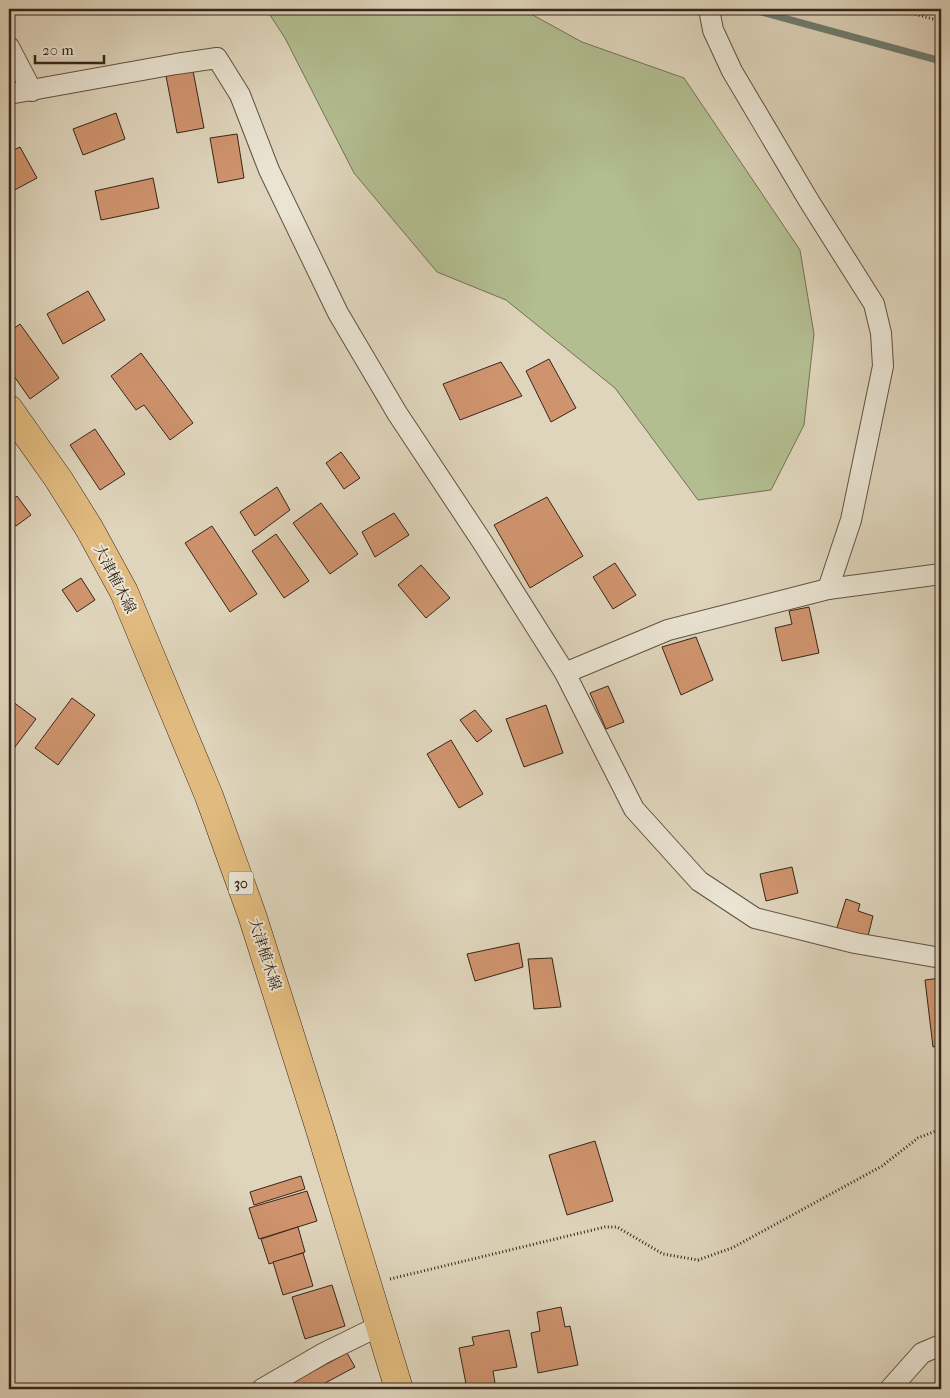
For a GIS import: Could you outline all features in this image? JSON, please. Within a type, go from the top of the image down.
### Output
[{"type":"main road","name":"大津植木線","points":[[9,409],[59,480],[89,528],[124,592],[208,796],[252,915],[399,1389]]},
{"type":"street","points":[[709,9],[713,30],[732,71],[809,202],[874,304],[881,334],[883,366],[851,520],[828,589]]},
{"type":"street","points":[[9,48],[32,91]]},
{"type":"street","points":[[9,94],[218,58],[240,95],[269,170],[338,313],[398,414],[483,543],[564,673],[634,809],[699,881],[755,918],[855,943],[941,958]]},
{"type":"street","points":[[564,673],[668,630],[828,589],[941,574]]},
{"type":"street","points":[[262,1389],[324,1353],[379,1326]]},
{"type":"street","points":[[890,1389],[922,1353],[941,1345]]},
{"type":"path","points":[[895,9],[941,21]]},
{"type":"path","points":[[367,1285],[604,1228],[617,1227],[663,1254],[698,1260],[732,1248],[882,1166],[918,1138],[941,1129]]},
{"type":"green space","points":[[266,9],[522,9],[582,42],[684,78],[800,250],[814,334],[804,425],[771,490],[698,500],[615,388],[506,300],[437,272],[354,173],[285,38]]},
{"type":"building","points":[[193,71],[204,128],[177,133],[166,76]]},
{"type":"building","points":[[116,113],[125,139],[83,155],[73,129]]},
{"type":"building","points":[[237,134],[244,178],[218,183],[210,138]]},
{"type":"building","points":[[20,147],[37,178],[9,193],[9,152]]},
{"type":"building","points":[[153,178],[159,208],[101,220],[95,191]]},
{"type":"building","points":[[88,291],[105,320],[63,344],[47,314]]},
{"type":"building","points":[[20,324],[59,378],[30,399],[9,369],[9,332]]},
{"type":"building","points":[[141,353],[193,423],[170,440],[144,405],[136,410],[111,376]]},
{"type":"building","points":[[549,359],[576,408],[551,422],[526,371]]},
{"type":"building","points":[[501,362],[522,396],[460,420],[443,384]]},
{"type":"building","points":[[95,429],[125,474],[100,490],[70,445]]},
{"type":"building","points":[[341,452],[360,478],[344,489],[326,463]]},
{"type":"building","points":[[277,487],[290,510],[255,536],[240,512]]},
{"type":"building","points":[[17,496],[31,515],[16,526],[9,517],[9,502]]},
{"type":"building","points":[[547,497],[583,556],[530,588],[494,525]]},
{"type":"building","points":[[321,503],[358,554],[330,574],[293,523]]},
{"type":"building","points":[[394,513],[409,535],[375,557],[362,532]]},
{"type":"building","points":[[212,526],[257,594],[230,612],[185,543]]},
{"type":"building","points":[[276,534],[309,581],[284,598],[252,551]]},
{"type":"building","points":[[615,563],[636,595],[613,609],[593,577]]},
{"type":"building","points":[[421,565],[450,598],[426,618],[398,585]]},
{"type":"building","points":[[81,578],[95,600],[77,612],[62,590]]},
{"type":"building","points":[[809,607],[819,653],[782,661],[775,628],[792,624],[789,611]]},
{"type":"building","points":[[696,637],[713,680],[681,695],[662,647]]},
{"type":"building","points":[[608,686],[624,722],[606,729],[590,693]]},
{"type":"building","points":[[72,698],[95,715],[58,765],[35,748]]},
{"type":"building","points":[[9,699],[36,719],[9,755]]},
{"type":"building","points":[[546,705],[563,753],[524,767],[506,719]]},
{"type":"building","points":[[475,710],[492,731],[477,742],[460,720]]},
{"type":"building","points":[[451,740],[483,794],[459,808],[427,754]]},
{"type":"building","points":[[792,867],[798,893],[766,901],[760,874]]},
{"type":"building","points":[[846,899],[860,904],[858,911],[873,916],[867,940],[836,931]]},
{"type":"building","points":[[519,943],[523,967],[475,981],[467,954]]},
{"type":"building","points":[[552,958],[561,1007],[534,1009],[528,959]]},
{"type":"building","points":[[941,978],[941,1045],[933,1047],[925,980]]},
{"type":"building","points":[[595,1141],[613,1201],[567,1215],[549,1155]]},
{"type":"building","points":[[301,1176],[305,1189],[254,1205],[250,1192]]},
{"type":"building","points":[[307,1191],[317,1221],[259,1239],[249,1208]]},
{"type":"building","points":[[298,1227],[305,1252],[269,1264],[261,1239]]},
{"type":"building","points":[[303,1253],[313,1286],[283,1295],[273,1262]]},
{"type":"building","points":[[332,1285],[345,1326],[305,1339],[292,1297]]},
{"type":"building","points":[[561,1307],[565,1327],[570,1326],[578,1365],[538,1373],[531,1333],[540,1331],[537,1312]]},
{"type":"building","points":[[509,1330],[517,1367],[493,1371],[496,1389],[467,1389],[459,1348],[474,1345],[472,1337]]},
{"type":"building","points":[[347,1353],[355,1367],[314,1389],[296,1389],[293,1382]]},
{"type":"waterway","points":[[754,10],[941,61]]}]
